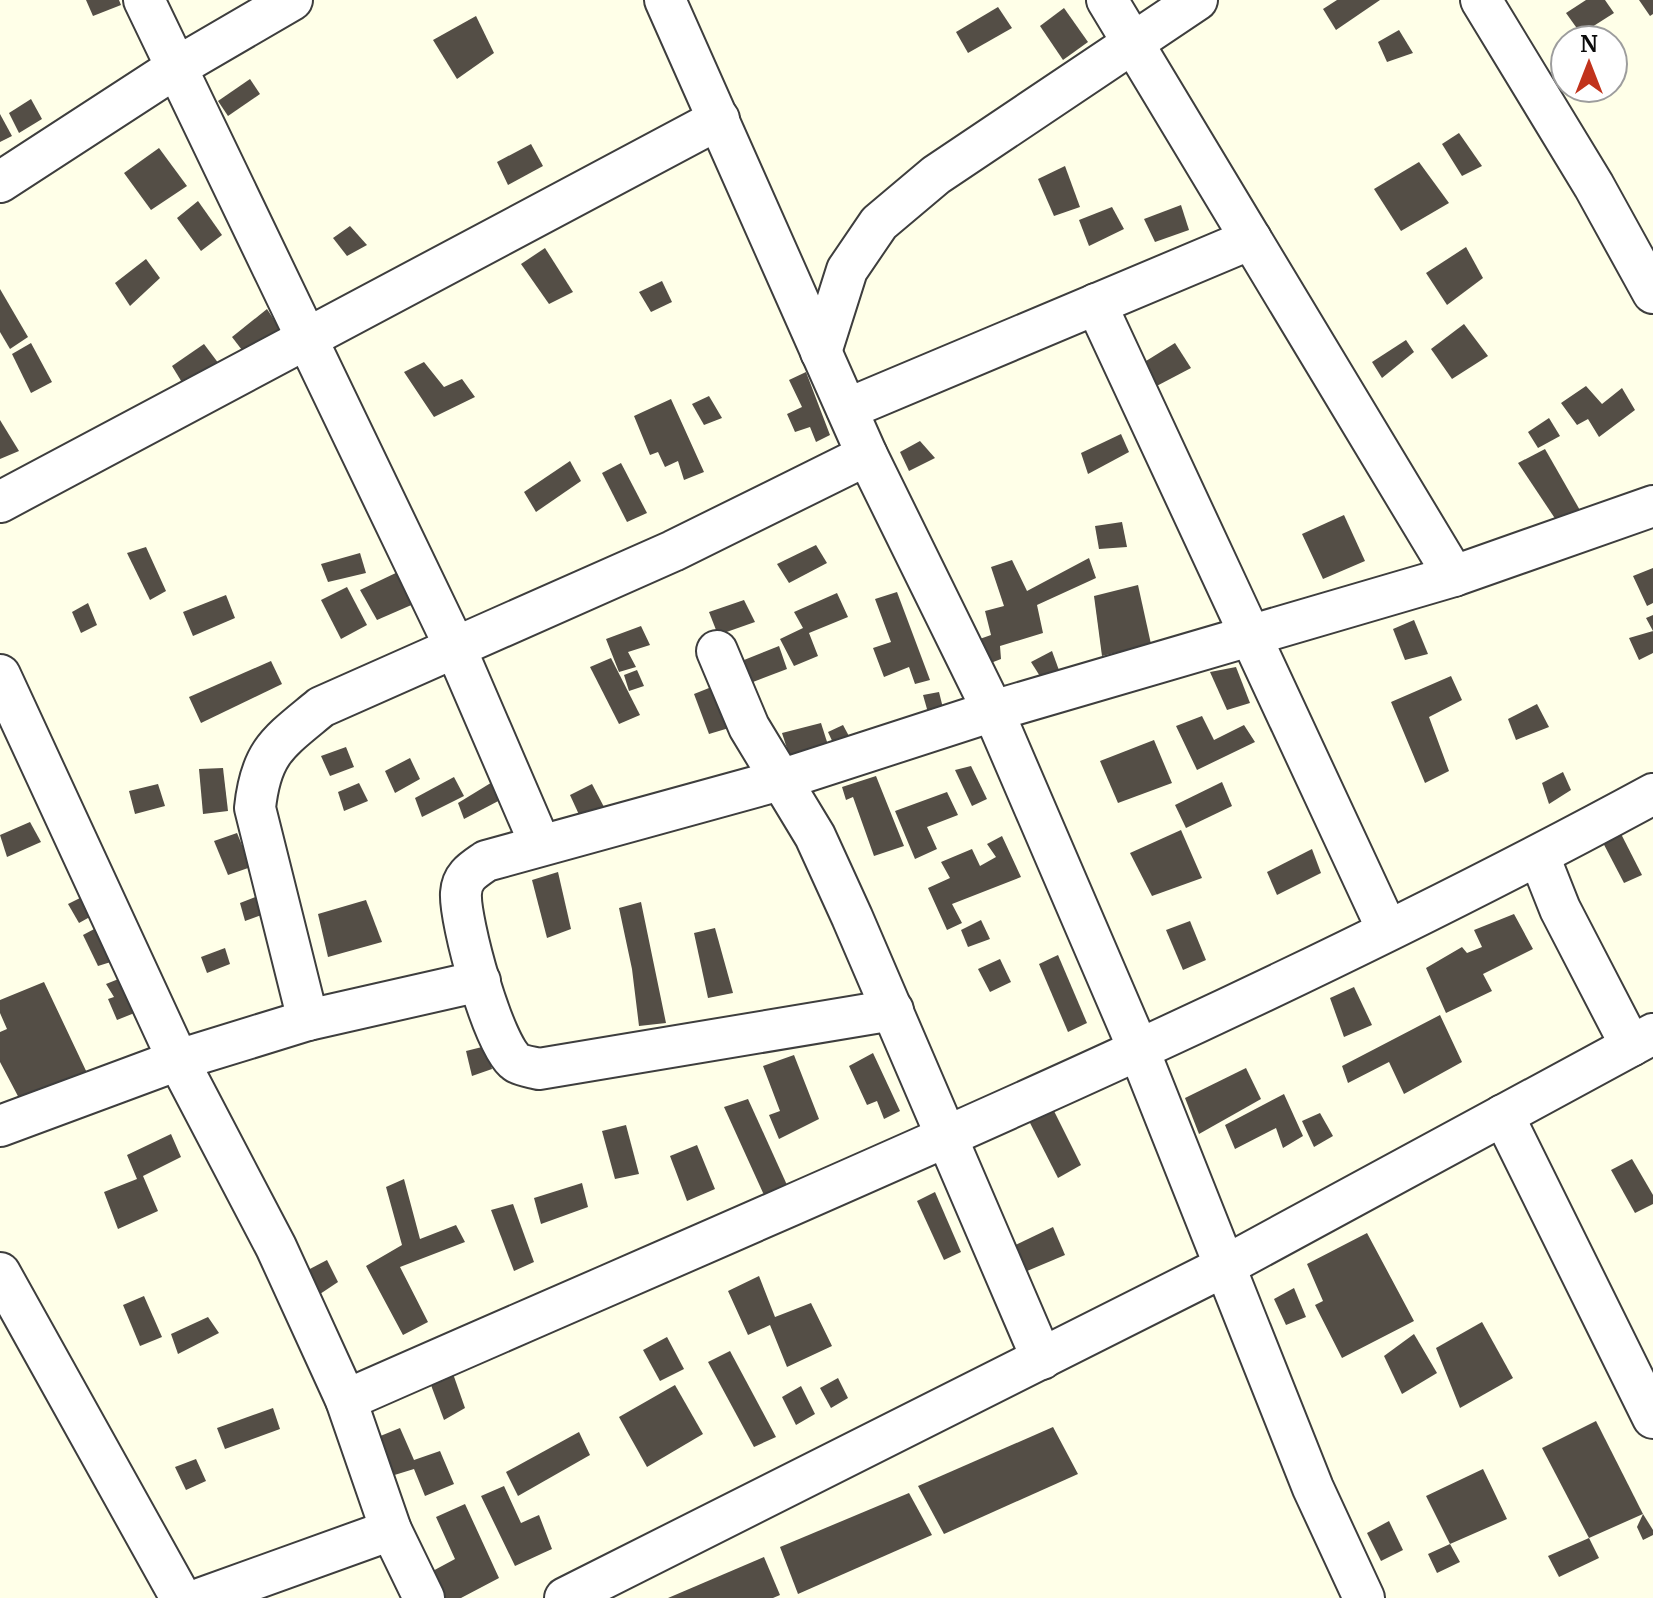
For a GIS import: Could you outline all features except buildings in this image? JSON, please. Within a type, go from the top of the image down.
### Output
[{"type":"street","points":[[144,0],[455,647],[540,844]]},
{"type":"street","points":[[0,182],[177,67],[292,0]]},
{"type":"street","points":[[665,0],[867,455],[993,711],[1138,1048],[1313,1488],[1364,1598]]},
{"type":"street","points":[[1107,0],[1454,576]]},
{"type":"street","points":[[821,352],[847,270],[879,223],[936,175],[1197,0]]},
{"type":"street","points":[[1481,0],[1594,186],[1653,293]]},
{"type":"street","points":[[0,502],[719,119]]},
{"type":"street","points":[[847,409],[1251,239]]},
{"type":"street","points":[[1096,304],[1253,635],[1387,929]]},
{"type":"street","points":[[308,1020],[255,808],[259,776],[276,744],[321,707],[673,551],[867,455]]},
{"type":"street","points":[[893,1010],[539,1069],[516,1062],[499,1043],[463,917],[461,892],[467,874],[486,861],[780,780],[993,711],[1454,576],[1653,506]]},
{"type":"street","points":[[717,651],[749,727],[815,836],[1042,1359]]},
{"type":"street","points":[[0,675],[178,1060],[276,1247],[346,1400],[391,1530],[424,1598]]},
{"type":"street","points":[[346,1400],[946,1139],[1539,856],[1653,794]]},
{"type":"street","points":[[565,1598],[1225,1266],[1642,1040],[1560,909],[1539,856]]},
{"type":"street","points":[[0,1126],[178,1060],[308,1020],[480,981]]},
{"type":"street","points":[[1503,1115],[1653,1418]]},
{"type":"street","points":[[0,1273],[181,1598]]},
{"type":"street","points":[[202,1598],[391,1530]]}]
